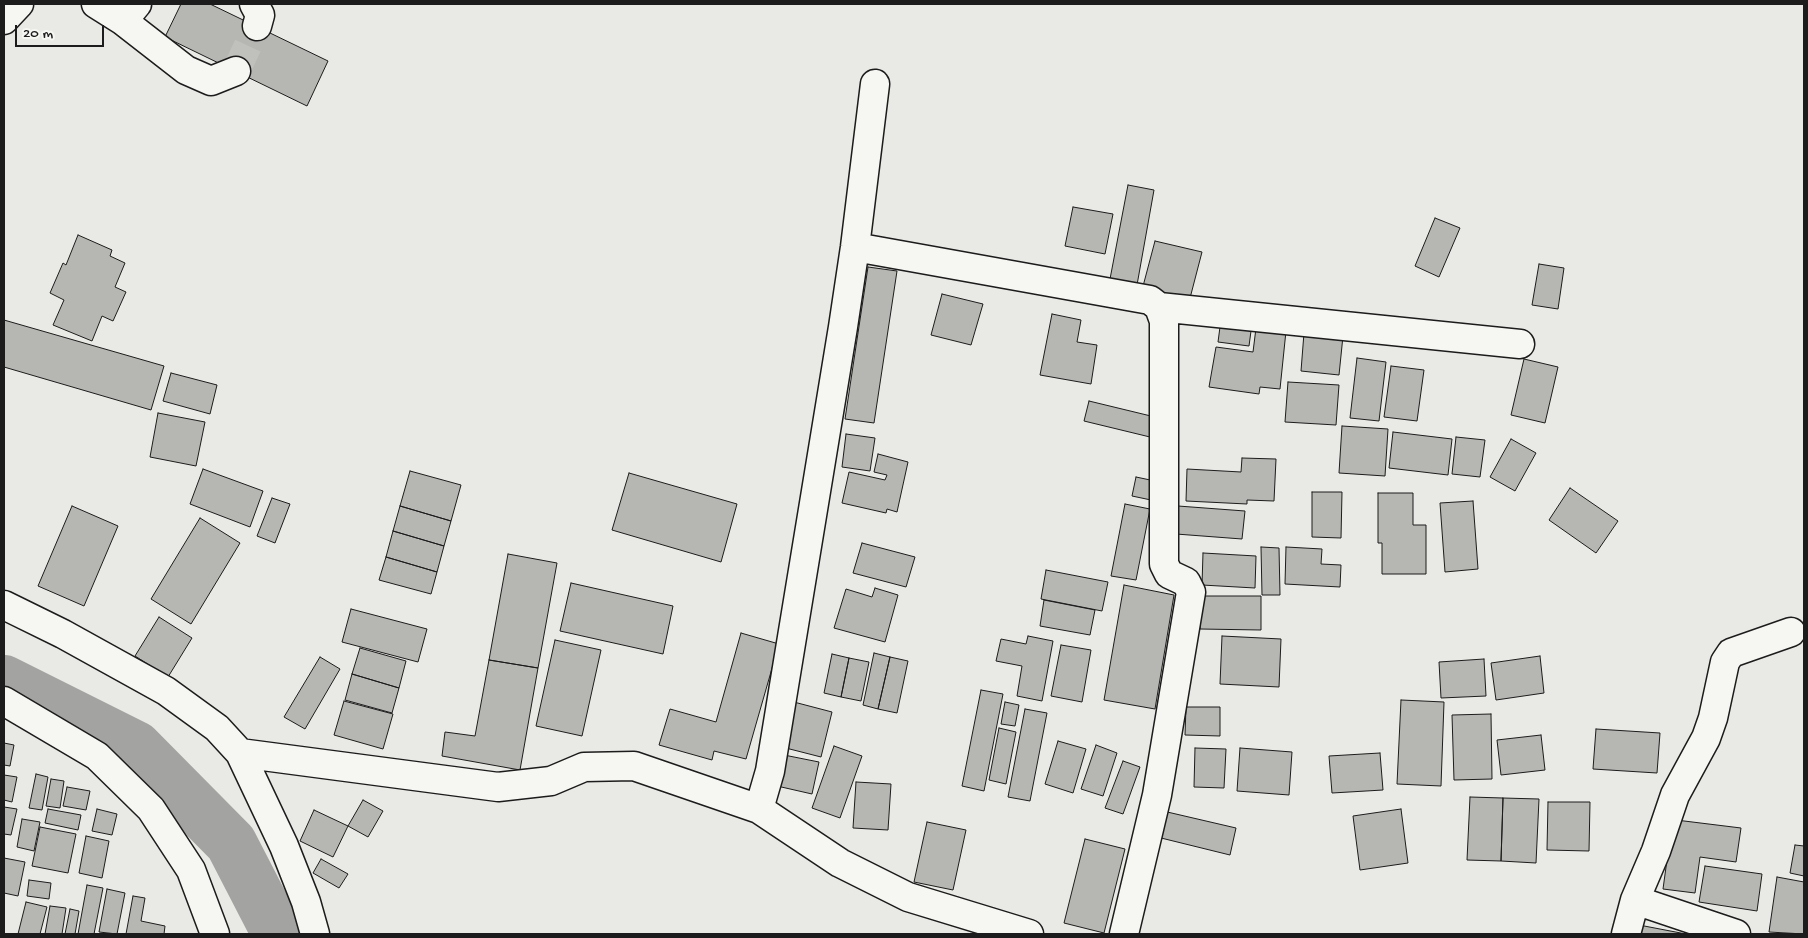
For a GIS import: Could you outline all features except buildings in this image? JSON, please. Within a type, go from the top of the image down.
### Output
[{"type":"street","points":[[4,20],[19,4]]},
{"type":"street","points":[[96,4],[130,12],[186,70],[211,81],[236,71]]},
{"type":"street","points":[[760,809],[770,771],[855,246],[875,84]]},
{"type":"street","points":[[855,246],[1150,300],[1159,308],[1164,321],[1165,335],[1164,564],[1169,574],[1186,582],[1191,592],[1157,794],[1124,934]]},
{"type":"street","points":[[1159,308],[1520,344]]},
{"type":"street","points":[[4,606],[63,634],[166,691],[217,728],[240,753],[284,846],[306,902],[315,934]]},
{"type":"street","points":[[1626,934],[1634,900],[1656,851],[1676,795],[1706,738],[1714,718],[1725,662],[1730,654],[1791,632]]},
{"type":"street","points":[[4,701],[97,756],[151,810],[191,870],[215,934]]},
{"type":"street","points":[[240,753],[498,786],[551,781],[584,767],[634,766],[760,809],[840,863],[908,897],[1029,934]]},
{"type":"street","points":[[1634,900],[1736,934]]},
{"type":"waterway","points":[[4,681],[136,747],[231,843],[278,934]]},
{"type":"tunnel","points":[[236,71],[257,26]]}]
